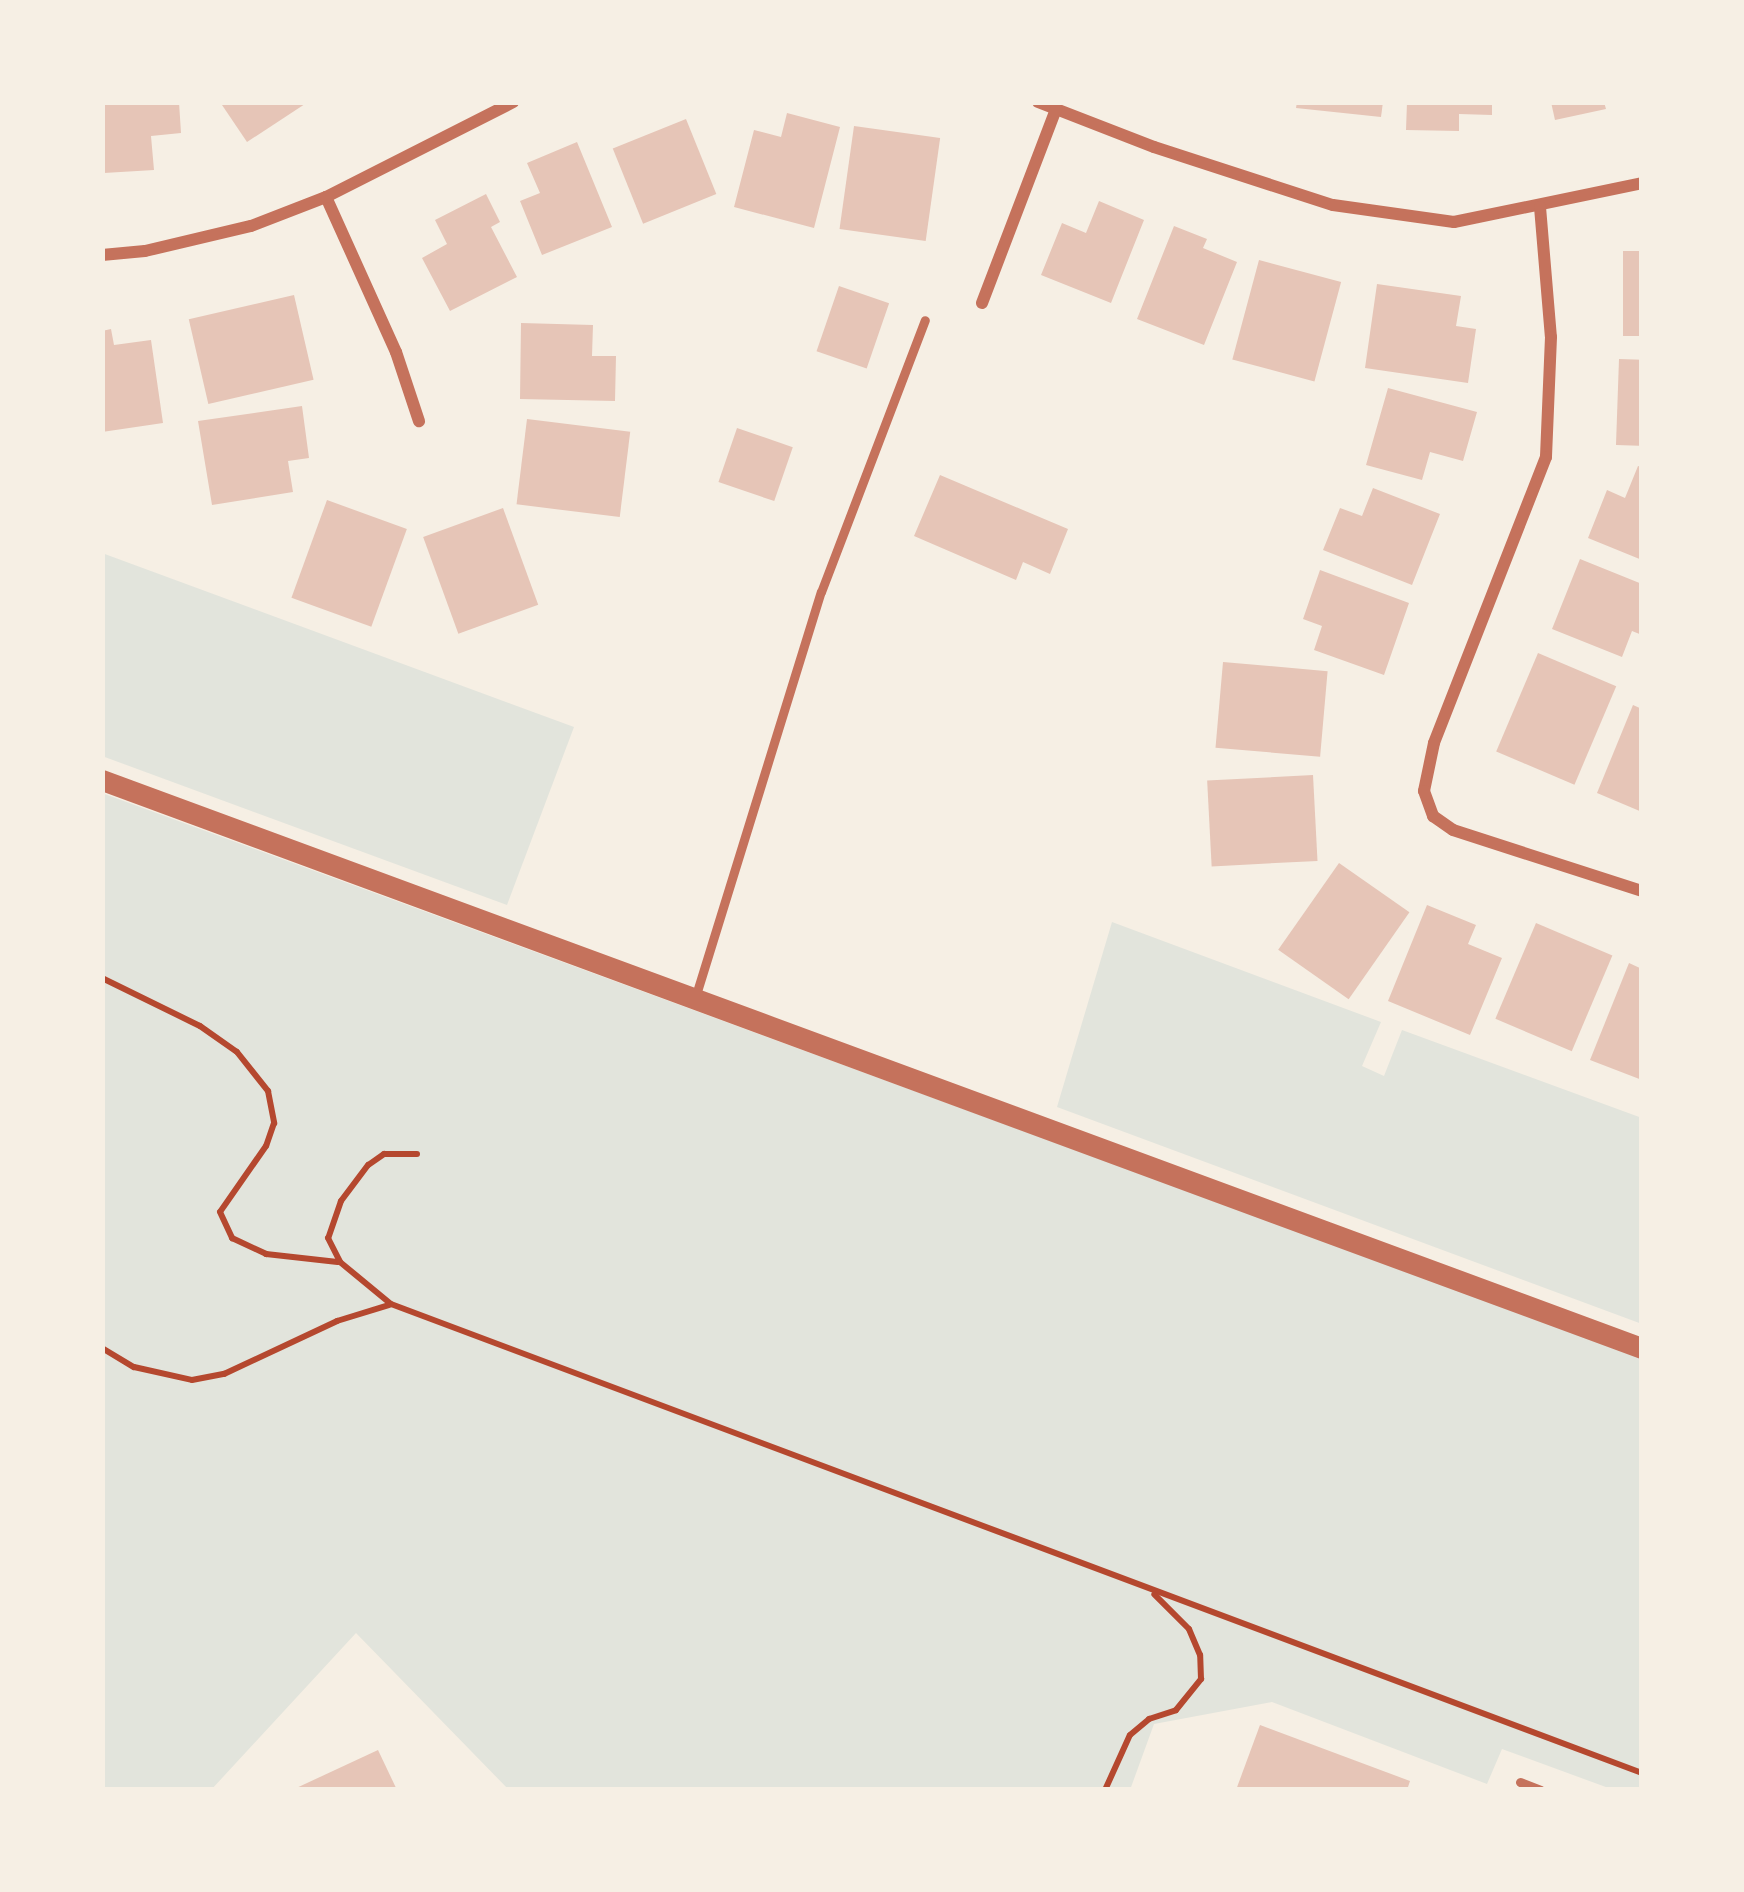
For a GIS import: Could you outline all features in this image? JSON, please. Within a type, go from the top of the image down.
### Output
[{"type":"street","points":[[102,256],[251,226],[326,197],[513,102]]},
{"type":"street","points":[[1038,102],[1333,205],[1454,222],[1642,183]]},
{"type":"street","points":[[982,303],[1056,109]]},
{"type":"street","points":[[326,197],[396,352],[418,421]]},
{"type":"street","points":[[1540,207],[1551,337],[1546,457],[1434,742],[1424,791],[1433,816],[1454,830],[1642,890]]},
{"type":"street","points":[[102,780],[1642,1348]]},
{"type":"lane","points":[[695,998],[821,592],[925,320]]},
{"type":"lane","points":[[1520,1782],[1541,1790]]},
{"type":"path","points":[[102,978],[200,1026],[238,1052],[268,1090],[274,1123],[266,1146],[220,1212],[232,1238],[266,1254],[340,1262]]},
{"type":"path","points":[[417,1154],[384,1154],[348,1190],[328,1238],[340,1262],[391,1304],[1642,1773]]},
{"type":"path","points":[[102,1348],[134,1367],[192,1380],[224,1374],[338,1321],[391,1304]]},
{"type":"path","points":[[1105,1790],[1130,1735],[1149,1719],[1176,1709],[1202,1679],[1200,1655],[1189,1629],[1151,1592]]},
{"type":"shaded area","points":[[102,553],[574,727],[507,905],[102,756]]},
{"type":"shaded area","points":[[102,793],[1642,1358],[1642,1790],[1614,1790],[1502,1749],[1487,1784],[1272,1702],[1154,1724],[1130,1790],[509,1790],[356,1633],[211,1790],[102,1790]]},
{"type":"shaded area","points":[[1112,922],[1381,1022],[1362,1066],[1384,1076],[1402,1030],[1642,1118],[1642,1324],[1057,1107]]},
{"type":"building","points":[[102,102],[179,102],[181,133],[151,136],[154,170],[104,173]]},
{"type":"building","points":[[220,102],[308,102],[247,142]]},
{"type":"building","points":[[1297,102],[1383,102],[1381,117],[1296,108]]},
{"type":"building","points":[[1407,102],[1492,102],[1492,115],[1459,114],[1459,131],[1406,130]]},
{"type":"building","points":[[1551,102],[1604,102],[1606,109],[1555,120]]},
{"type":"building","points":[[787,113],[840,127],[814,228],[734,207],[754,130],[781,137]]},
{"type":"building","points":[[686,119],[716,194],[643,224],[613,149]]},
{"type":"building","points":[[854,126],[940,138],[926,241],[840,229]]},
{"type":"building","points":[[577,142],[612,227],[542,255],[520,201],[540,193],[527,163]]},
{"type":"building","points":[[486,194],[500,222],[491,227],[517,277],[450,311],[422,258],[447,244],[435,220]]},
{"type":"building","points":[[1099,201],[1144,220],[1111,303],[1041,275],[1062,223],[1086,233]]},
{"type":"building","points":[[1174,226],[1207,239],[1203,248],[1237,262],[1204,345],[1137,319]]},
{"type":"building","points":[[1623,251],[1642,251],[1642,336],[1623,336]]},
{"type":"building","points":[[1259,260],[1341,282],[1314,381],[1232,359]]},
{"type":"building","points":[[1377,284],[1461,296],[1456,326],[1476,329],[1468,383],[1365,368]]},
{"type":"building","points":[[839,286],[889,303],[867,368],[817,351]]},
{"type":"building","points":[[294,295],[314,380],[208,404],[189,319]]},
{"type":"building","points":[[521,323],[593,325],[592,356],[616,356],[615,401],[520,399]]},
{"type":"building","points":[[111,329],[114,345],[151,340],[163,423],[102,432],[102,331]]},
{"type":"building","points":[[1619,359],[1642,360],[1639,446],[1616,445]]},
{"type":"building","points":[[1388,388],[1477,412],[1463,461],[1430,452],[1422,480],[1366,465]]},
{"type":"building","points":[[302,406],[309,458],[288,461],[293,492],[212,505],[198,421]]},
{"type":"building","points":[[527,419],[630,432],[620,517],[517,504]]},
{"type":"building","points":[[737,428],[793,447],[774,501],[718,482]]},
{"type":"building","points":[[1638,466],[1642,467],[1642,560],[1588,538],[1607,490],[1625,498]]},
{"type":"building","points":[[940,475],[1068,529],[1050,574],[1023,562],[1016,580],[914,536]]},
{"type":"building","points":[[1373,488],[1440,514],[1412,585],[1323,550],[1340,508],[1362,516]]},
{"type":"building","points":[[327,500],[407,529],[371,627],[291,598]]},
{"type":"building","points":[[503,508],[538,605],[458,634],[423,537]]},
{"type":"building","points":[[1580,559],[1642,584],[1642,635],[1632,631],[1622,657],[1552,629]]},
{"type":"building","points":[[1320,570],[1409,603],[1384,675],[1314,650],[1322,626],[1303,619]]},
{"type":"building","points":[[1538,653],[1616,686],[1574,785],[1496,751]]},
{"type":"building","points":[[1223,662],[1328,671],[1320,757],[1216,748]]},
{"type":"building","points":[[1633,705],[1642,709],[1642,812],[1597,793]]},
{"type":"building","points":[[1313,775],[1318,861],[1212,866],[1207,781]]},
{"type":"building","points":[[1339,863],[1409,912],[1349,999],[1278,950]]},
{"type":"building","points":[[1427,905],[1476,925],[1468,944],[1502,958],[1470,1035],[1388,1001]]},
{"type":"building","points":[[1536,923],[1612,955],[1572,1051],[1495,1019]]},
{"type":"building","points":[[1629,963],[1642,969],[1642,1080],[1590,1060]]},
{"type":"building","points":[[1260,1725],[1410,1781],[1407,1790],[1236,1790]]},
{"type":"building","points":[[378,1750],[397,1790],[292,1790]]}]
